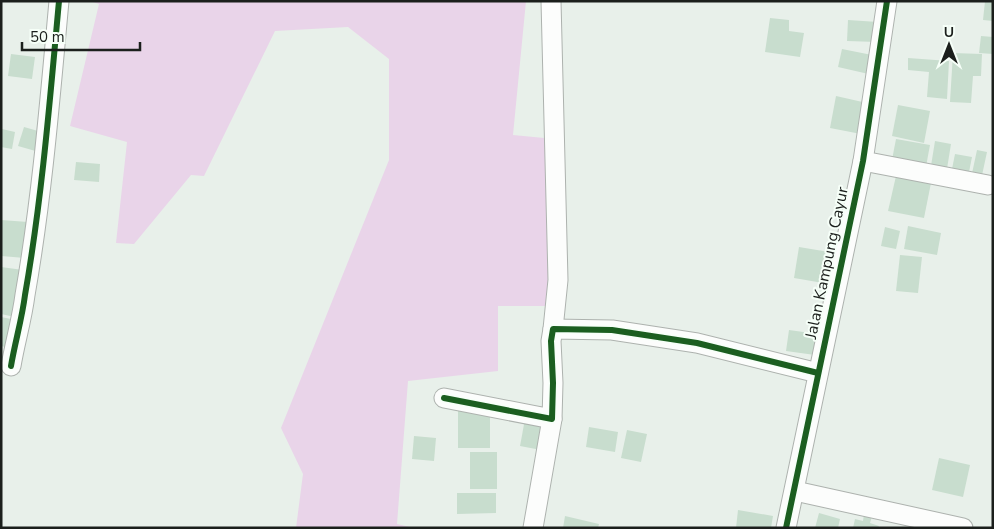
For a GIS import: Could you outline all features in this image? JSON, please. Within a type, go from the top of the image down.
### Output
[{"type":"street","points":[[10,366],[25,298],[34,244],[59,1]]},
{"type":"street","points":[[533,528],[552,419],[554,383],[551,341],[554,329],[558,280],[551,1]]},
{"type":"street","name":"Jalan Kampung Cayur","points":[[786,528],[863,161],[887,1]]},
{"type":"street","points":[[863,161],[988,185]]},
{"type":"street","points":[[554,329],[612,330],[697,343],[818,373]]},
{"type":"street","points":[[444,398],[552,419]]},
{"type":"street","points":[[795,491],[963,528]]},
{"type":"shaded area","points":[[90,1],[526,1],[513,135],[565,140],[551,258],[553,306],[498,306],[498,371],[408,381],[397,524],[414,528],[296,528],[303,474],[281,428],[389,160],[389,59],[348,27],[275,31],[204,176],[191,175],[134,244],[116,243],[127,142],[70,126],[99,4]]},
{"type":"building","points":[[985,1],[993,1],[993,21],[983,20]]},
{"type":"building","points":[[770,18],[789,20],[789,31],[804,33],[800,57],[765,52]]},
{"type":"building","points":[[848,20],[878,22],[877,42],[847,41]]},
{"type":"building","points":[[981,36],[993,37],[993,54],[979,53]]},
{"type":"building","points":[[842,49],[877,56],[873,75],[838,67]]},
{"type":"building","points":[[953,53],[982,54],[981,76],[973,76],[971,103],[950,102]]},
{"type":"building","points":[[11,54],[35,57],[32,79],[8,76]]},
{"type":"building","points":[[908,58],[949,61],[947,99],[927,97],[929,72],[908,70]]},
{"type":"building","points":[[836,96],[867,103],[861,134],[830,128]]},
{"type":"building","points":[[898,105],[930,111],[924,143],[892,136]]},
{"type":"building","points":[[24,127],[45,133],[39,152],[18,146]]},
{"type":"building","points":[[2,129],[15,132],[12,149],[1,147]]},
{"type":"building","points":[[896,139],[930,145],[925,172],[891,165]]},
{"type":"building","points":[[935,141],[951,144],[946,175],[930,172]]},
{"type":"building","points":[[977,150],[987,152],[981,180],[971,178]]},
{"type":"building","points":[[955,154],[972,157],[968,177],[951,174]]},
{"type":"building","points":[[76,162],[100,164],[99,182],[74,180]]},
{"type":"building","points":[[896,176],[931,183],[924,218],[888,211]]},
{"type":"building","points":[[1,220],[28,222],[25,258],[1,256]]},
{"type":"building","points":[[908,226],[941,233],[937,255],[904,249]]},
{"type":"building","points":[[885,227],[900,231],[896,249],[881,246]]},
{"type":"building","points":[[799,247],[835,253],[829,284],[794,278]]},
{"type":"building","points":[[900,255],[922,257],[918,293],[896,291]]},
{"type":"building","points":[[1,267],[23,270],[15,317],[1,314]]},
{"type":"building","points":[[1,317],[11,319],[5,347],[1,346]]},
{"type":"building","points":[[789,330],[818,334],[815,355],[786,351]]},
{"type":"building","points":[[458,410],[490,410],[490,448],[458,448]]},
{"type":"building","points":[[525,419],[546,423],[541,450],[520,446]]},
{"type":"building","points":[[589,427],[618,432],[615,452],[586,447]]},
{"type":"building","points":[[627,430],[647,434],[641,462],[621,458]]},
{"type":"building","points":[[414,436],[436,438],[434,461],[412,459]]},
{"type":"building","points":[[470,452],[497,452],[497,489],[470,489]]},
{"type":"building","points":[[939,458],[970,465],[963,497],[932,490]]},
{"type":"building","points":[[457,493],[496,493],[496,513],[457,514]]},
{"type":"building","points":[[738,510],[773,516],[771,528],[736,528]]},
{"type":"building","points":[[819,513],[840,519],[838,528],[815,528]]},
{"type":"building","points":[[864,514],[872,516],[870,523],[879,526],[878,528],[853,528],[855,519],[863,521]]},
{"type":"building","points":[[565,516],[599,524],[598,528],[563,528]]},
{"type":"cycle path","points":[[11,366],[24,304],[36,222],[59,1]]},
{"type":"cycle path","points":[[786,528],[863,161],[887,1]]},
{"type":"cycle path","points":[[444,398],[552,419],[551,341],[553,329],[612,330],[697,343],[818,373]]}]
